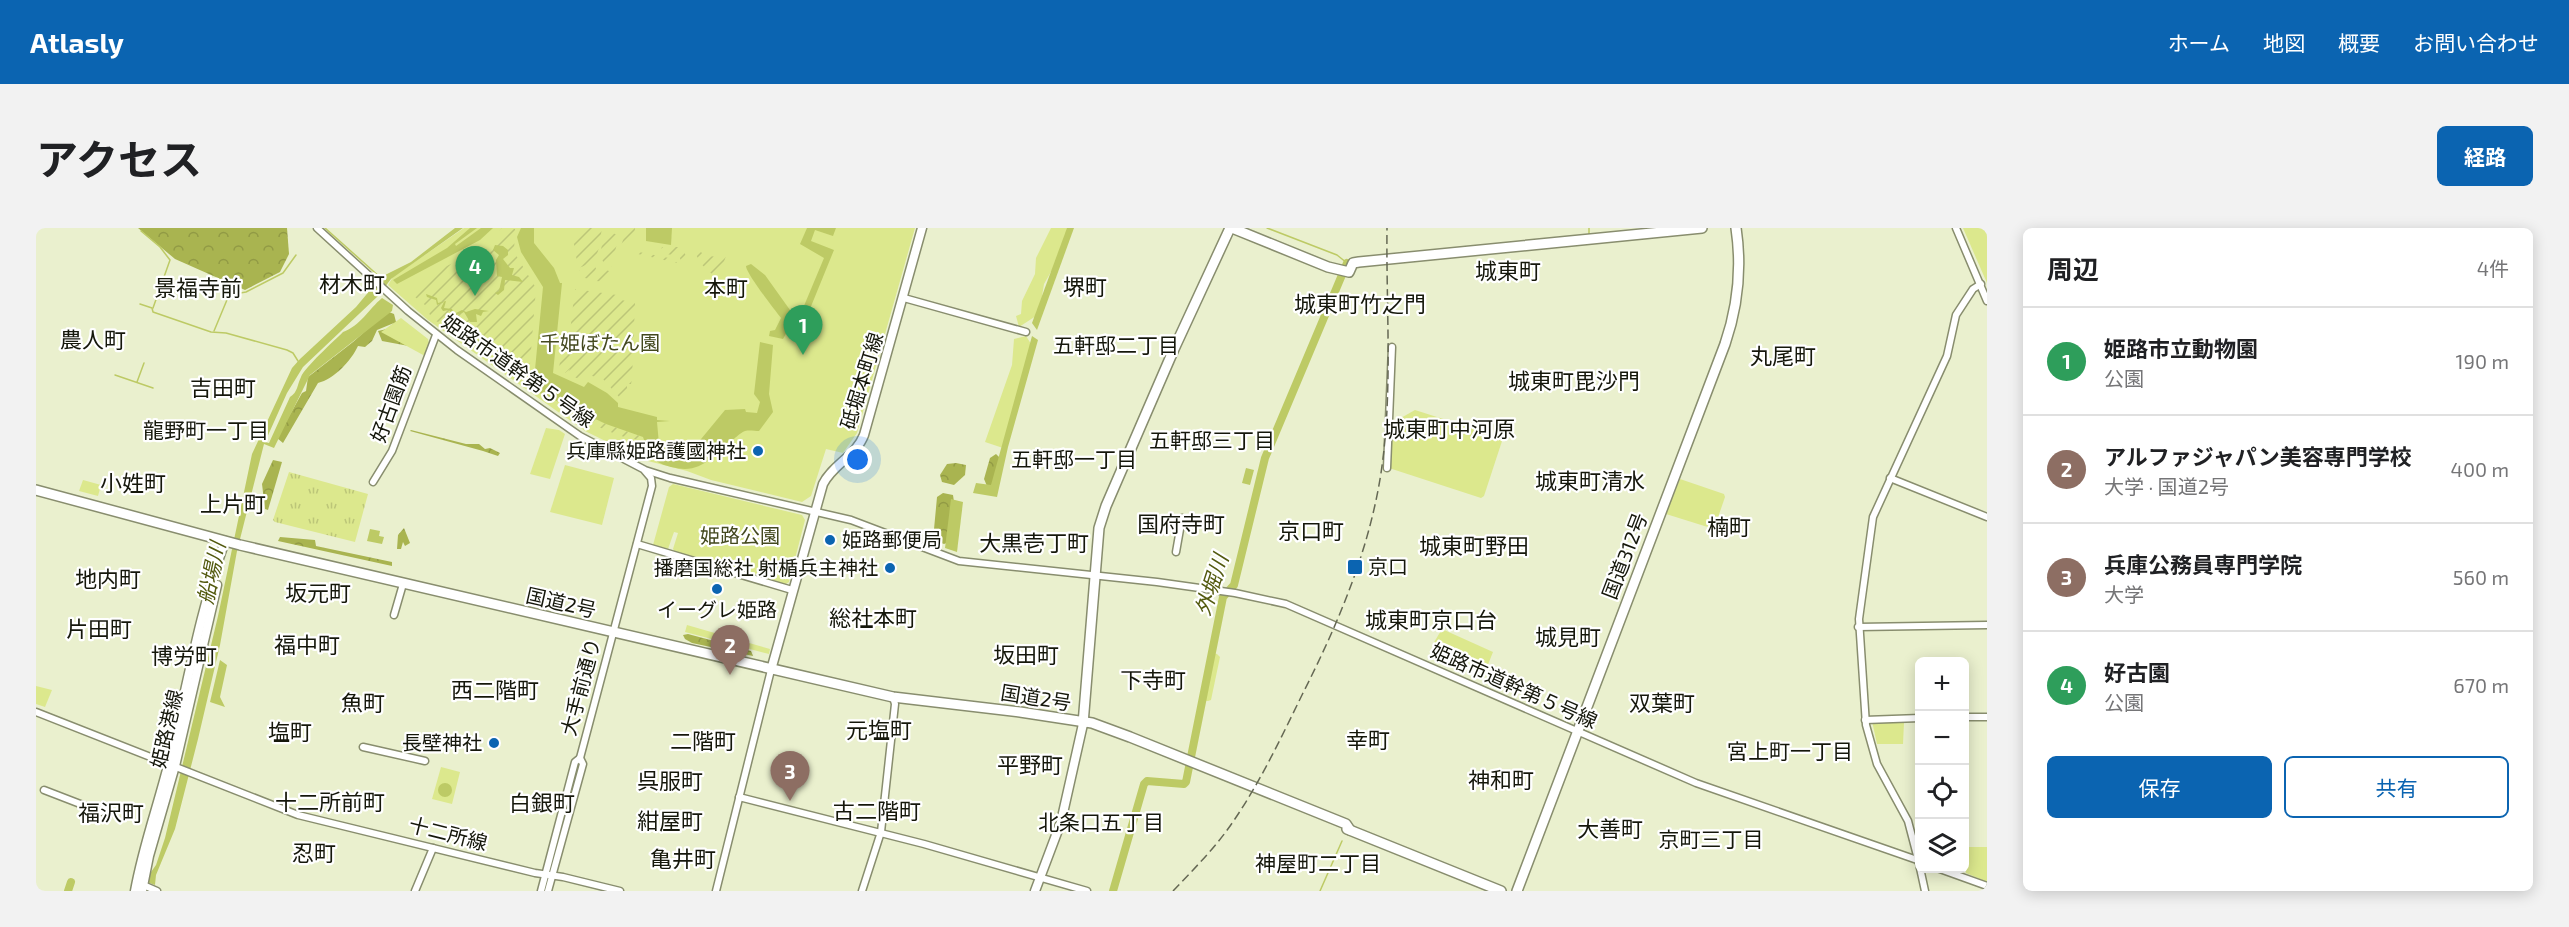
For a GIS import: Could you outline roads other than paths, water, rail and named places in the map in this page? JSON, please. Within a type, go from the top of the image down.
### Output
[{"type":"highway","points":[[1083,724],[1097,536],[1106,506],[1174,349],[1231,228],[1349,272],[1353,263],[1359,262],[1702,228]]},
{"type":"highway","name":"国道312号","points":[[1517,891],[1732,322],[1739,279],[1736,228]]},
{"type":"highway","name":"国道2号","points":[[36,490],[232,543],[613,634],[893,697],[1020,712],[1083,724],[1092,723],[1346,824],[1350,830],[1501,891]]},
{"type":"main road","name":"砥堀本町線","points":[[771,670],[815,510],[828,476],[861,443],[922,228]]},
{"type":"main road","name":"姫路港線","points":[[139,887],[175,766],[225,550],[232,543]]},
{"type":"main road","points":[[1035,891],[1063,815],[1083,724]]},
{"type":"street","name":"姫路市道幹第５号線","points":[[317,228],[436,335],[567,428],[645,470],[668,478],[815,510],[863,523],[959,561],[1094,574],[1235,593],[1286,604],[1727,795],[1915,863]]},
{"type":"street","points":[[1956,228],[1987,301]]},
{"type":"street","points":[[1915,848],[1908,821],[1877,764],[1865,720],[1858,627],[1873,517],[1947,356],[1956,315],[1973,289],[1981,285]]},
{"type":"street","points":[[904,298],[1026,332]]},
{"type":"street","name":"好古園筋","points":[[373,482],[392,451],[436,335]]},
{"type":"street","points":[[1387,468],[1392,347]]},
{"type":"street","points":[[645,470],[652,486],[668,478]]},
{"type":"street","points":[[1890,478],[1987,517]]},
{"type":"street","name":"大手前通り","points":[[541,891],[548,875],[575,762],[580,758],[652,486]]},
{"type":"street","points":[[1176,552],[1182,518]]},
{"type":"street","points":[[637,544],[792,590]]},
{"type":"street","points":[[394,615],[403,584]]},
{"type":"street","points":[[1858,627],[1987,625]]},
{"type":"street","points":[[716,891],[771,670]]},
{"type":"street","points":[[862,891],[881,832],[895,704],[893,697]]},
{"type":"street","name":"十二所線","points":[[36,712],[298,815],[620,891]]},
{"type":"street","points":[[1969,717],[1987,717]]},
{"type":"street","points":[[1865,720],[1915,718]]},
{"type":"street","points":[[363,747],[425,761]]},
{"type":"street","points":[[44,790],[101,812]]},
{"type":"street","points":[[739,797],[881,832],[1087,891]]},
{"type":"street","points":[[415,891],[433,848]]},
{"type":"street","points":[[1921,873],[1925,891]]},
{"type":"street","points":[[1951,873],[1987,886]]},
{"type":"street","name":"大手前通り","points":[[548,875],[548,891]]},
{"type":"street","points":[[139,887],[157,891]]},
{"type":"waterway","points":[[325,228],[382,279]]},
{"type":"waterway","points":[[1267,228],[1337,255],[1347,263]]},
{"type":"waterway","points":[[1589,228],[1589,236]]},
{"type":"waterway","points":[[141,231],[160,247],[170,260],[153,308]]},
{"type":"waterway","points":[[214,331],[229,295],[246,292],[283,273],[296,255]]},
{"type":"waterway","name":"外堀川","points":[[1113,891],[1144,784],[1147,781],[1184,784],[1186,782],[1223,597],[1234,585],[1265,458],[1347,263]]},
{"type":"waterway","points":[[140,304],[152,308],[153,312],[211,332],[226,333],[287,350],[293,353],[298,361]]},
{"type":"waterway","points":[[137,382],[144,363]]},
{"type":"waterway","points":[[115,375],[153,388]]},
{"type":"waterway","points":[[1320,891],[1342,841]]},
{"type":"waterway","points":[[68,891],[71,882]]},
{"type":"railway","points":[[1173,891],[1225,833],[1257,783],[1328,641],[1360,559],[1376,502],[1385,443],[1388,382],[1387,228]]},
{"type":"place","name":"好古園","points":[[475,296]]},
{"type":"place","name":"姫路市立動物園","points":[[803,355]]},
{"type":"place","name":"兵庫縣姫路護國神社","points":[[758,451]]},
{"type":"place","name":"姫路郵便局","points":[[830,540]]},
{"type":"place","name":"京口","points":[[1355,567]]},
{"type":"place","name":"播磨国総社 射楯兵主神社","points":[[890,568]]},
{"type":"place","name":"イーグレ姫路","points":[[717,589]]},
{"type":"place","name":"アルファジャパン美容専門学校","points":[[730,675]]},
{"type":"place","name":"長壁神社","points":[[494,743]]},
{"type":"place","name":"兵庫公務員専門学院","points":[[790,801]]},
{"type":"district","name":"城東町","points":[[1508,271]]},
{"type":"district","name":"材木町","points":[[352,284]]},
{"type":"district","name":"堺町","points":[[1085,287]]},
{"type":"district","name":"景福寺前","points":[[198,288]]},
{"type":"district","name":"本町","points":[[726,288]]},
{"type":"district","name":"城東町竹之門","points":[[1360,304]]},
{"type":"district","name":"農人町","points":[[93,340]]},
{"type":"district","name":"五軒邸二丁目","points":[[1116,346]]},
{"type":"district","name":"丸尾町","points":[[1783,356]]},
{"type":"district","name":"城東町毘沙門","points":[[1574,381]]},
{"type":"district","name":"吉田町","points":[[223,388]]},
{"type":"district","name":"城東町中河原","points":[[1449,429]]},
{"type":"district","name":"龍野町一丁目","points":[[206,431]]},
{"type":"district","name":"五軒邸三丁目","points":[[1212,441]]},
{"type":"district","name":"五軒邸一丁目","points":[[1074,460]]},
{"type":"district","name":"城東町清水","points":[[1590,481]]},
{"type":"district","name":"小姓町","points":[[133,483]]},
{"type":"district","name":"上片町","points":[[233,504]]},
{"type":"district","name":"国府寺町","points":[[1181,524]]},
{"type":"district","name":"楠町","points":[[1729,527]]},
{"type":"district","name":"京口町","points":[[1311,531]]},
{"type":"district","name":"大黒壱丁町","points":[[1034,543]]},
{"type":"district","name":"城東町野田","points":[[1474,546]]},
{"type":"district","name":"地内町","points":[[108,579]]},
{"type":"district","name":"坂元町","points":[[318,593]]},
{"type":"district","name":"総社本町","points":[[873,618]]},
{"type":"district","name":"城東町京口台","points":[[1431,620]]},
{"type":"district","name":"片田町","points":[[99,629]]},
{"type":"district","name":"城見町","points":[[1568,637]]},
{"type":"district","name":"福中町","points":[[307,645]]},
{"type":"district","name":"坂田町","points":[[1026,655]]},
{"type":"district","name":"博労町","points":[[184,656]]},
{"type":"district","name":"下寺町","points":[[1153,680]]},
{"type":"district","name":"西二階町","points":[[495,690]]},
{"type":"district","name":"魚町","points":[[363,703]]},
{"type":"district","name":"双葉町","points":[[1662,703]]},
{"type":"district","name":"元塩町","points":[[879,730]]},
{"type":"district","name":"塩町","points":[[290,732]]},
{"type":"district","name":"幸町","points":[[1368,740]]},
{"type":"district","name":"二階町","points":[[703,741]]},
{"type":"district","name":"宮上町一丁目","points":[[1790,752]]},
{"type":"district","name":"平野町","points":[[1030,765]]},
{"type":"district","name":"神和町","points":[[1501,780]]},
{"type":"district","name":"呉服町","points":[[670,781]]},
{"type":"district","name":"十二所前町","points":[[330,802]]},
{"type":"district","name":"白銀町","points":[[542,803]]},
{"type":"district","name":"古二階町","points":[[877,811]]},
{"type":"district","name":"福沢町","points":[[111,813]]},
{"type":"district","name":"紺屋町","points":[[670,821]]},
{"type":"district","name":"北条口五丁目","points":[[1101,823]]},
{"type":"district","name":"大善町","points":[[1610,829]]},
{"type":"district","name":"京町三丁目","points":[[1711,840]]},
{"type":"district","name":"忍町","points":[[314,853]]},
{"type":"district","name":"亀井町","points":[[683,859]]},
{"type":"district","name":"神屋町二丁目","points":[[1318,864]]},
{"type":"park label","name":"千姫ぼたん園","points":[[600,343]]},
{"type":"park label","name":"姫路公園","points":[[740,536]]},
{"type":"water label","name":"船場川","points":[[212,573]]}]
